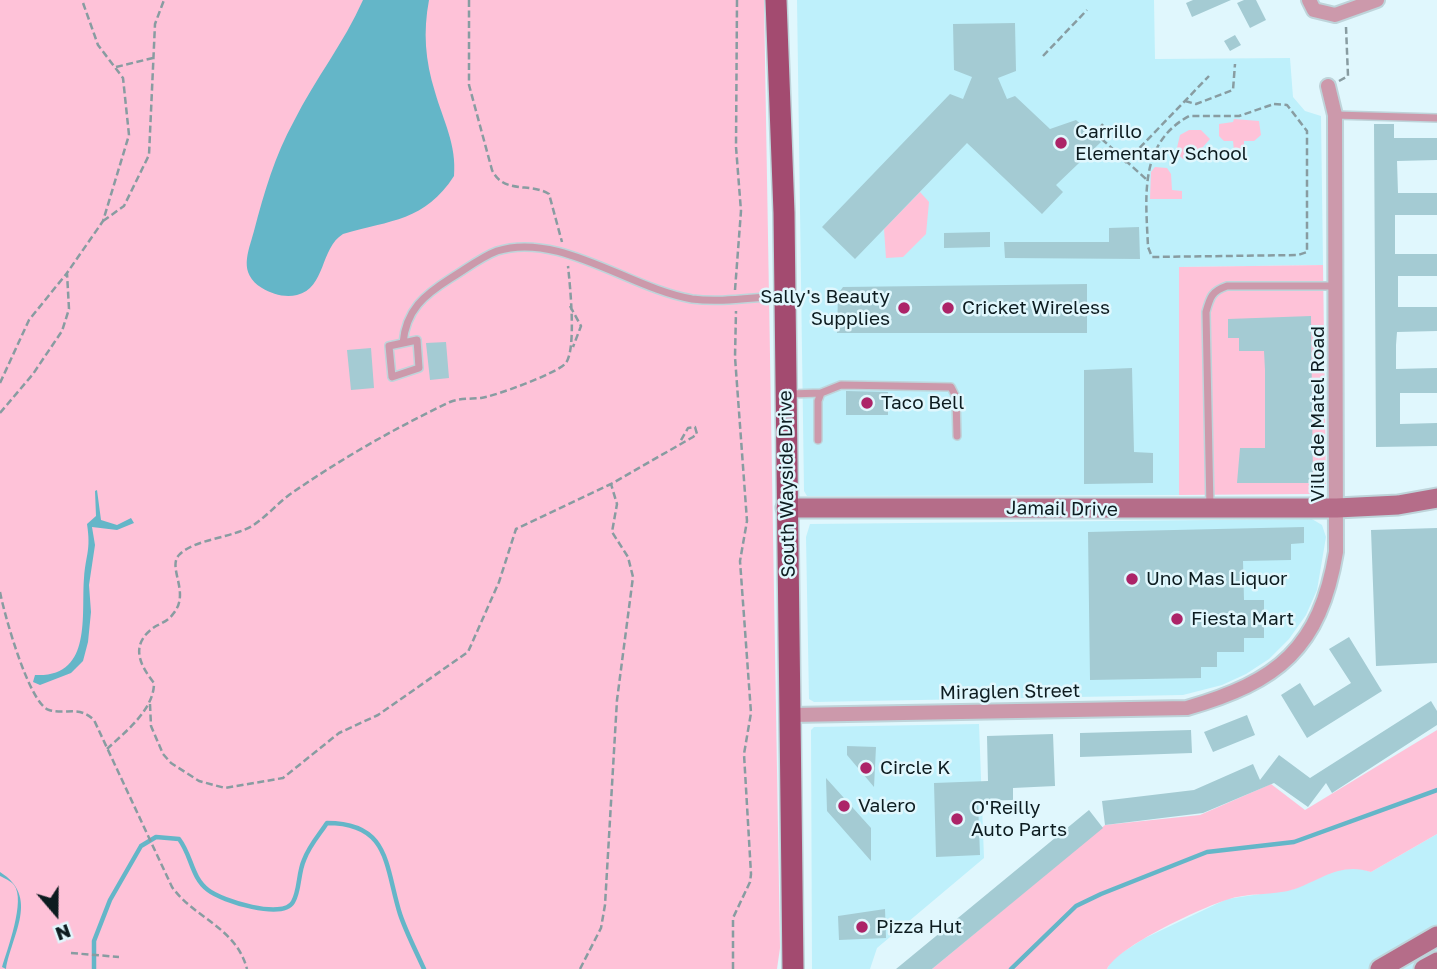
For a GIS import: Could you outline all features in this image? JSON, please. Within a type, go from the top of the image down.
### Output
[{"type":"main road","name":"South Wayside Drive","points":[[776,0],[785,296],[793,969]]},
{"type":"street","points":[[1309,0],[1314,10],[1326,14],[1345,13],[1377,0]]},
{"type":"street","name":"Villa de Matel Road","points":[[1228,696],[1250,686],[1287,660],[1307,636],[1322,609],[1331,583],[1338,508],[1335,115],[1328,86]]},
{"type":"street","name":"Jamail Drive","points":[[786,509],[1338,508],[1398,505],[1437,498]]},
{"type":"street","name":"Miraglen Street","points":[[790,715],[1187,708],[1228,696]]},
{"type":"street","points":[[1380,969],[1437,936]]},
{"type":"street","points":[[1424,969],[1437,961]]},
{"type":"lane","points":[[1335,115],[1437,118]]},
{"type":"lane","points":[[403,343],[410,313],[421,299],[486,256],[523,248],[565,254],[668,293],[693,299],[785,296]]},
{"type":"lane","points":[[1210,509],[1206,312],[1210,296],[1216,289],[1227,286],[1336,286]]},
{"type":"lane","points":[[417,340],[419,368],[392,377],[389,346],[403,343],[417,340]]},
{"type":"lane","points":[[786,394],[821,393],[841,385],[951,387],[957,397],[957,436]]},
{"type":"lane","points":[[818,440],[818,401],[821,393]]},
{"type":"path","points":[[0,383],[29,320],[103,221],[129,135],[125,87],[116,67],[98,45],[82,0]]},
{"type":"path","points":[[103,221],[124,206],[149,155],[155,24],[164,0]]},
{"type":"path","points":[[469,0],[469,85],[492,170],[496,178],[506,185],[549,194],[565,254],[572,350]]},
{"type":"path","points":[[733,969],[733,918],[751,874],[744,754],[751,713],[740,561],[747,521],[735,357],[738,325],[735,299],[741,211],[736,147],[737,0]]},
{"type":"path","points":[[1043,57],[1087,10]]},
{"type":"path","points":[[1328,86],[1348,76],[1345,13]]},
{"type":"path","points":[[116,67],[153,58]]},
{"type":"path","points":[[1185,101],[1196,104],[1233,90],[1235,64]]},
{"type":"path","points":[[1125,163],[1209,76]]},
{"type":"path","points":[[1274,104],[1287,105],[1307,131],[1309,247],[1298,255],[1152,257],[1147,247],[1146,179],[1155,148],[1189,116],[1239,116],[1274,104]]},
{"type":"path","points":[[1103,124],[1095,133],[1125,163],[1146,179]]},
{"type":"path","points":[[0,412],[33,374],[62,331],[69,309],[66,273]]},
{"type":"path","points":[[569,304],[581,327],[569,359],[554,372],[484,398],[452,401],[356,452],[290,495],[251,527],[183,551],[174,563],[182,591],[178,606],[173,614],[146,634],[138,652],[142,669],[153,683],[149,712],[155,739],[171,764],[190,775],[225,788],[283,778],[339,733],[379,715],[462,658],[476,640],[516,529],[611,484],[696,434],[695,427],[688,428],[680,442]]},
{"type":"path","points":[[580,969],[601,928],[606,905],[617,700],[633,577],[628,557],[612,532],[617,504],[611,484]]},
{"type":"path","points":[[0,592],[6,617],[36,700],[50,710],[79,709],[88,714],[99,729],[158,853],[166,877],[180,898],[230,935],[247,969]]},
{"type":"path","points":[[107,749],[137,720],[150,700]]},
{"type":"path","points":[[71,953],[119,957]]},
{"type":"shaded area","points":[[0,0],[764,0],[780,948],[777,969],[0,969]]},
{"type":"shaded area","points":[[363,0],[429,0],[426,23],[427,57],[451,143],[454,176],[431,202],[406,217],[343,234],[330,248],[318,276],[306,291],[292,296],[274,294],[255,282],[247,269],[249,247],[266,188],[287,134]]},
{"type":"shaded area","points":[[797,0],[1154,0],[1155,59],[1290,58],[1293,97],[1305,111],[1321,116],[1323,265],[1179,267],[1179,495],[807,496],[804,491]]},
{"type":"shaded area","points":[[1234,119],[1259,121],[1261,135],[1254,141],[1244,141],[1244,151],[1234,151],[1233,141],[1224,141],[1219,136],[1219,124],[1233,122]]},
{"type":"shaded area","points":[[1189,130],[1201,130],[1210,139],[1195,156],[1183,159],[1176,152],[1180,135]]},
{"type":"shaded area","points":[[1155,167],[1167,168],[1171,174],[1172,190],[1182,191],[1182,199],[1150,199],[1151,172]]},
{"type":"shaded area","points":[[920,192],[929,202],[926,234],[903,257],[886,258],[884,229]]},
{"type":"shaded area","points":[[1323,265],[1326,485],[1310,494],[1179,495],[1179,267]]},
{"type":"shaded area","points":[[97,490],[101,520],[117,525],[131,518],[134,523],[117,530],[92,527],[95,545],[89,585],[91,612],[83,661],[71,673],[40,685],[33,682],[35,675],[54,673],[67,666],[80,642],[88,546],[87,524],[96,516]]},
{"type":"shaded area","points":[[1312,519],[1322,525],[1326,537],[1317,590],[1306,615],[1289,639],[1269,659],[1222,685],[1183,695],[814,702],[809,699],[806,537],[810,524]]},
{"type":"shaded area","points":[[979,724],[984,858],[877,948],[870,969],[812,969],[811,730],[814,727]]},
{"type":"shaded area","points":[[1437,730],[1437,834],[1371,872],[1360,869],[1341,870],[1295,889],[1226,900],[1143,939],[1114,960],[1107,969],[932,969],[1105,825],[1200,815],[1271,784],[1305,810]]},
{"type":"shaded area","points":[[1437,834],[1437,969],[1107,969],[1112,959],[1145,938],[1227,899],[1294,889],[1330,872],[1356,867],[1371,872]]},
{"type":"shaded area","points":[[14,886],[19,893],[20,917],[6,969],[2,967],[17,913],[17,892]]},
{"type":"building","points":[[1193,0],[1231,0],[1192,17],[1186,3]]},
{"type":"building","points":[[1256,0],[1266,20],[1250,28],[1237,3]]},
{"type":"building","points":[[1015,23],[1016,71],[998,78],[1007,99],[1015,96],[1050,129],[1076,120],[1101,142],[1056,185],[1063,192],[1042,214],[967,143],[855,259],[822,227],[950,94],[963,99],[972,77],[954,70],[953,24]]},
{"type":"building","points":[[1235,35],[1241,45],[1230,51],[1224,41]]},
{"type":"building","points":[[1374,124],[1394,124],[1394,138],[1437,138],[1437,160],[1397,161],[1398,193],[1437,193],[1437,215],[1395,215],[1395,254],[1437,254],[1437,276],[1398,276],[1398,307],[1437,307],[1437,331],[1397,332],[1396,369],[1437,368],[1437,393],[1400,393],[1400,424],[1437,423],[1437,446],[1376,447]]},
{"type":"building","points":[[1139,227],[1140,259],[1005,258],[1004,242],[1109,242],[1109,228]]},
{"type":"building","points":[[990,232],[990,247],[944,248],[944,233]]},
{"type":"building","points":[[1087,284],[1087,333],[837,333],[838,294],[843,287]]},
{"type":"building","points":[[1311,316],[1313,483],[1237,483],[1240,448],[1265,448],[1264,351],[1239,351],[1239,338],[1228,338],[1228,319]]},
{"type":"building","points":[[446,342],[449,378],[430,380],[426,343]]},
{"type":"building","points":[[371,348],[374,388],[351,390],[347,350]]},
{"type":"building","points":[[1132,368],[1134,452],[1153,453],[1153,483],[1084,484],[1084,370]]},
{"type":"building","name":"Taco Bell","points":[[846,391],[888,392],[888,415],[846,415]]},
{"type":"building","name":"Fiesta Mart","points":[[1304,527],[1304,543],[1291,544],[1291,560],[1243,561],[1244,600],[1264,600],[1264,638],[1244,638],[1244,652],[1217,652],[1217,667],[1201,667],[1201,678],[1090,680],[1088,532]]},
{"type":"building","points":[[1437,528],[1437,663],[1376,666],[1371,530]]},
{"type":"building","points":[[1349,637],[1382,691],[1307,738],[1281,695],[1300,683],[1314,706],[1351,683],[1329,649]]},
{"type":"building","points":[[1431,701],[1437,711],[1437,725],[1332,793],[1326,783],[1308,807],[1274,783],[1203,813],[1105,825],[1102,801],[1194,790],[1253,764],[1260,780],[1279,755],[1310,778]]},
{"type":"building","points":[[1247,715],[1255,735],[1213,752],[1204,732]]},
{"type":"building","points":[[1191,730],[1192,753],[1080,757],[1080,733]]},
{"type":"building","points":[[1053,734],[1055,786],[1013,788],[1013,800],[978,801],[980,855],[936,857],[934,783],[988,781],[987,736]]},
{"type":"building","name":"Circle K","points":[[847,746],[876,747],[874,787],[847,755]]},
{"type":"building","points":[[826,778],[871,828],[871,861],[827,811]]},
{"type":"building","points":[[1089,810],[1103,828],[932,969],[896,969]]},
{"type":"building","name":"Pizza Hut","points":[[885,909],[886,938],[839,940],[838,916]]},
{"type":"waterway","points":[[1011,969],[1076,906],[1101,894],[1207,852],[1294,842],[1437,790]]},
{"type":"waterway","points":[[94,969],[94,941],[110,900],[141,846],[156,837],[179,839],[198,879],[208,890],[252,907],[277,909],[287,907],[293,902],[306,855],[327,823],[363,830],[382,850],[402,921],[424,969]]},
{"type":"place","name":"Carrillo Elementary School","points":[[1061,143]]},
{"type":"place","name":"Sally's Beauty Supplies","points":[[904,308]]},
{"type":"place","name":"Cricket Wireless","points":[[948,308]]},
{"type":"place","name":"Taco Bell","points":[[867,403]]},
{"type":"place","name":"Uno Mas Liquor","points":[[1132,579]]},
{"type":"place","name":"Fiesta Mart","points":[[1177,619]]},
{"type":"place","name":"Circle K","points":[[866,768]]},
{"type":"place","name":"Valero","points":[[844,806]]},
{"type":"place","name":"O'Reilly Auto Parts","points":[[957,819]]},
{"type":"place","name":"Pizza Hut","points":[[862,927]]}]
